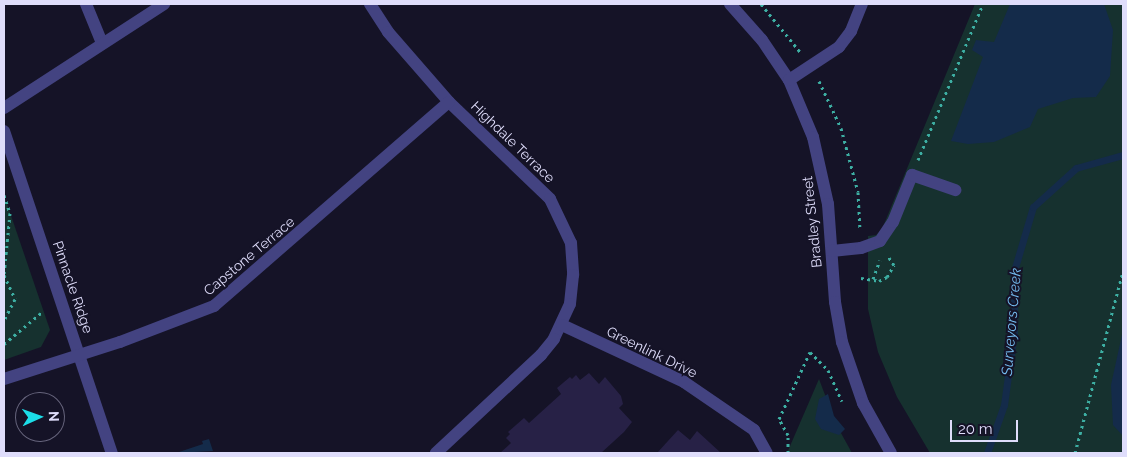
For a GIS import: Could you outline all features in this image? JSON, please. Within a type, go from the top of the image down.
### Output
[{"type":"street","points":[[86,4],[102,43]]},
{"type":"street","points":[[4,108],[164,4]]},
{"type":"street","name":"Highdale Terrace","points":[[370,4],[388,32],[449,102],[536,183],[550,199],[566,228],[573,275],[570,304],[562,325],[541,355],[436,453]]},
{"type":"street","name":"Bradley Street","points":[[730,4],[762,40],[789,80],[811,131],[822,167],[832,251],[835,302],[850,370],[872,420],[891,453]]},
{"type":"street","points":[[789,80],[811,68],[845,39],[862,4]]},
{"type":"street","name":"Capstone Terrace","points":[[4,379],[214,306],[449,102]]},
{"type":"street","name":"Pinnacle Ridge","points":[[4,131],[112,453]]},
{"type":"street","points":[[832,251],[861,248],[880,241],[893,222],[912,175],[955,190]]},
{"type":"street","name":"Greenlink Drive","points":[[562,325],[684,382],[754,430],[767,453]]},
{"type":"path","points":[[761,4],[811,68],[841,128],[858,192],[861,248]]},
{"type":"path","points":[[912,175],[983,4]]},
{"type":"path","points":[[4,195],[10,213],[4,276],[15,299],[4,321]]},
{"type":"path","points":[[862,278],[883,279],[894,268],[893,260],[886,255],[880,241]]},
{"type":"path","points":[[873,279],[876,267],[886,255]]},
{"type":"path","points":[[1075,453],[1123,271]]},
{"type":"path","points":[[4,344],[42,312]]},
{"type":"path","points":[[788,453],[788,435],[779,419],[810,352]]},
{"type":"green space","points":[[975,4],[1123,4],[1123,453],[930,453],[897,397],[878,352],[868,309],[868,236],[876,235],[882,229]]},
{"type":"green space","points":[[4,195],[50,330],[41,347],[4,360]]},
{"type":"green space","points":[[819,379],[836,424],[852,453],[787,453]]},
{"type":"water","points":[[1010,4],[1104,4],[1113,30],[1110,76],[1096,97],[1073,98],[1038,109],[1030,127],[994,142],[968,144],[951,141],[983,57],[972,50],[976,40],[994,42]]},
{"type":"water","points":[[1123,330],[1123,436],[1113,425],[1111,385]]},
{"type":"water","points":[[828,394],[834,416],[845,429],[839,435],[821,429],[815,419],[819,399]]},
{"type":"water","points":[[209,439],[213,451],[176,453],[203,444],[202,441]]},
{"type":"building","points":[[589,373],[599,384],[605,377],[621,396],[623,404],[619,408],[632,422],[601,453],[500,453],[511,443],[506,438],[510,434],[508,432],[524,418],[529,423],[561,394],[557,388],[570,377],[572,379],[576,375],[580,380]]},
{"type":"building","points":[[678,430],[690,440],[697,431],[721,453],[657,453]]},
{"type":"waterway","name":"Surveyors Creek","points":[[987,453],[1004,405],[1014,332],[1014,271],[1033,207],[1076,168],[1123,155]]}]
